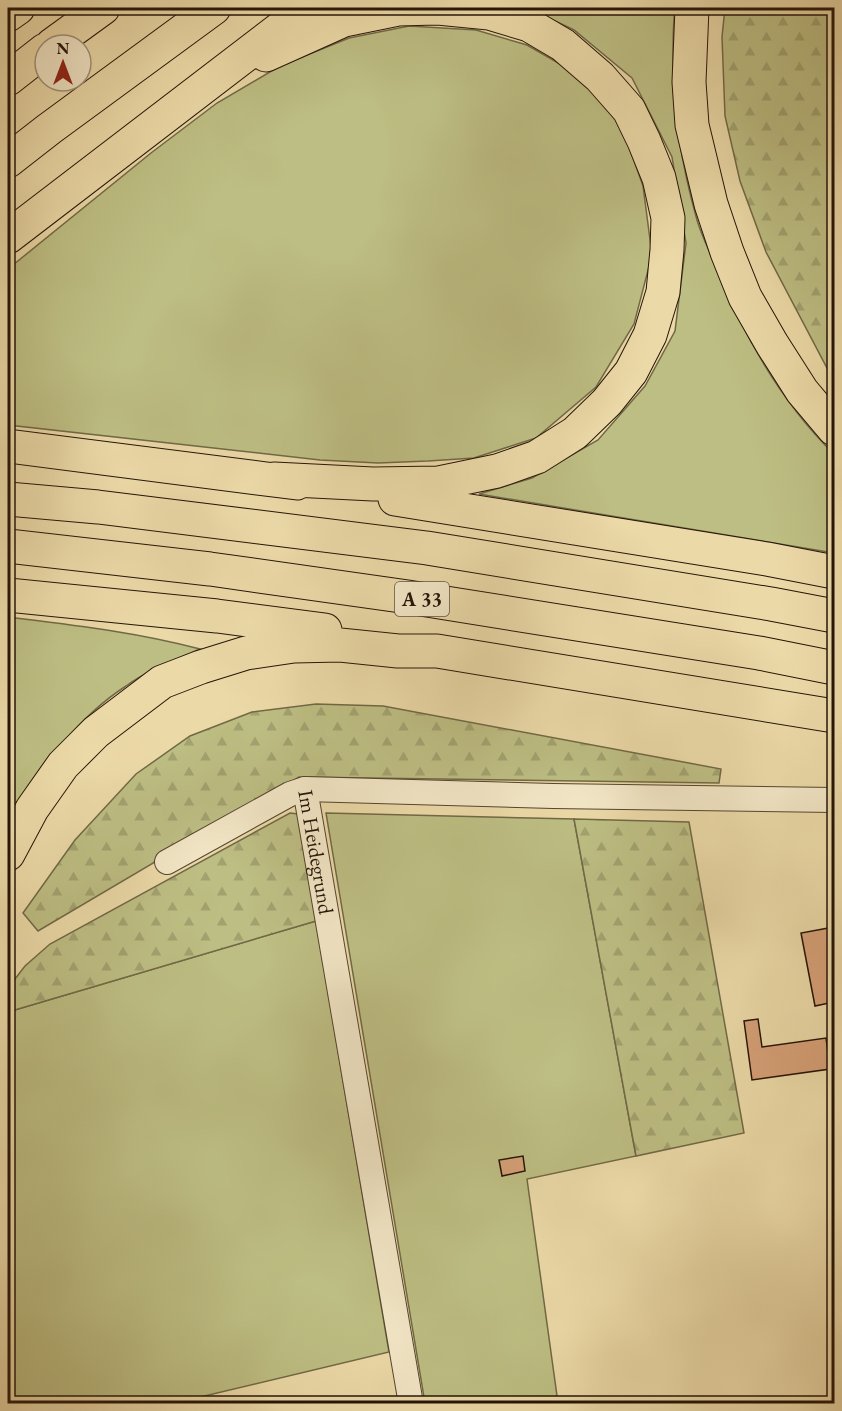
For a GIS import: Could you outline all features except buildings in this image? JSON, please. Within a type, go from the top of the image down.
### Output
[{"type":"highway","points":[[8,15],[18,8]]},
{"type":"highway","points":[[69,33],[103,8]]},
{"type":"highway","points":[[8,161],[76,108],[214,8]]},
{"type":"highway","points":[[8,237],[307,8]]},
{"type":"highway","points":[[213,81],[344,20],[398,9],[438,8],[489,13],[529,25],[563,45],[600,76],[629,110],[659,178],[668,218],[663,292],[650,335],[631,372],[608,402],[575,433],[537,457],[497,471],[439,483],[373,484],[274,479]]},
{"type":"highway","points":[[692,8],[689,82],[692,125],[711,204],[727,252],[745,297],[772,344],[802,391],[834,429]]},
{"type":"highway","points":[[8,79],[33,59]]},
{"type":"highway","points":[[8,446],[274,479],[756,557],[834,572]]},
{"type":"highway","name":"A 33","points":[[8,499],[98,507],[427,548],[834,616]]},
{"type":"highway","name":"A 33","points":[[8,546],[210,569],[408,597],[759,653],[834,668]]},
{"type":"highway","points":[[8,595],[217,616],[403,640],[438,651],[834,716]]},
{"type":"highway","points":[[8,854],[32,809],[63,765],[96,732],[162,682],[246,653],[294,646],[340,645],[398,651],[438,651]]},
{"type":"street","name":"Im Heidegrund","points":[[411,1404],[305,789],[553,796],[834,800]]},
{"type":"street","points":[[167,862],[290,794],[305,789]]},
{"type":"green space","points":[[528,8],[675,8],[673,79],[677,119],[683,160],[697,220],[737,314],[764,365],[796,412],[834,454],[834,553],[479,494],[532,478],[598,440],[645,386],[675,331],[686,243],[672,157],[632,78],[574,30]]},
{"type":"green space","points":[[725,8],[834,8],[834,377],[827,368],[766,252],[740,181],[725,116],[722,37]]},
{"type":"green space","points":[[409,26],[476,30],[527,45],[574,72],[619,119],[643,186],[652,255],[634,324],[596,387],[536,438],[474,458],[428,461],[378,463],[320,460],[8,425],[8,269],[151,153],[217,103],[280,66],[349,38]]},
{"type":"green space","points":[[8,617],[128,634],[200,649],[134,680],[91,714],[60,746],[8,819]]},
{"type":"green space","points":[[316,704],[383,706],[721,769],[719,783],[299,777],[38,931],[23,913],[75,840],[136,774],[190,736],[252,712]]},
{"type":"green space","points":[[290,813],[298,814],[316,921],[8,1012],[8,988],[25,966],[50,944]]},
{"type":"green space","points":[[326,813],[574,819],[636,1156],[527,1179],[558,1403],[425,1403]]},
{"type":"green space","points":[[574,819],[689,822],[744,1133],[636,1156]]},
{"type":"green space","points":[[316,921],[389,1352],[175,1403],[8,1404],[8,1012]]}]
